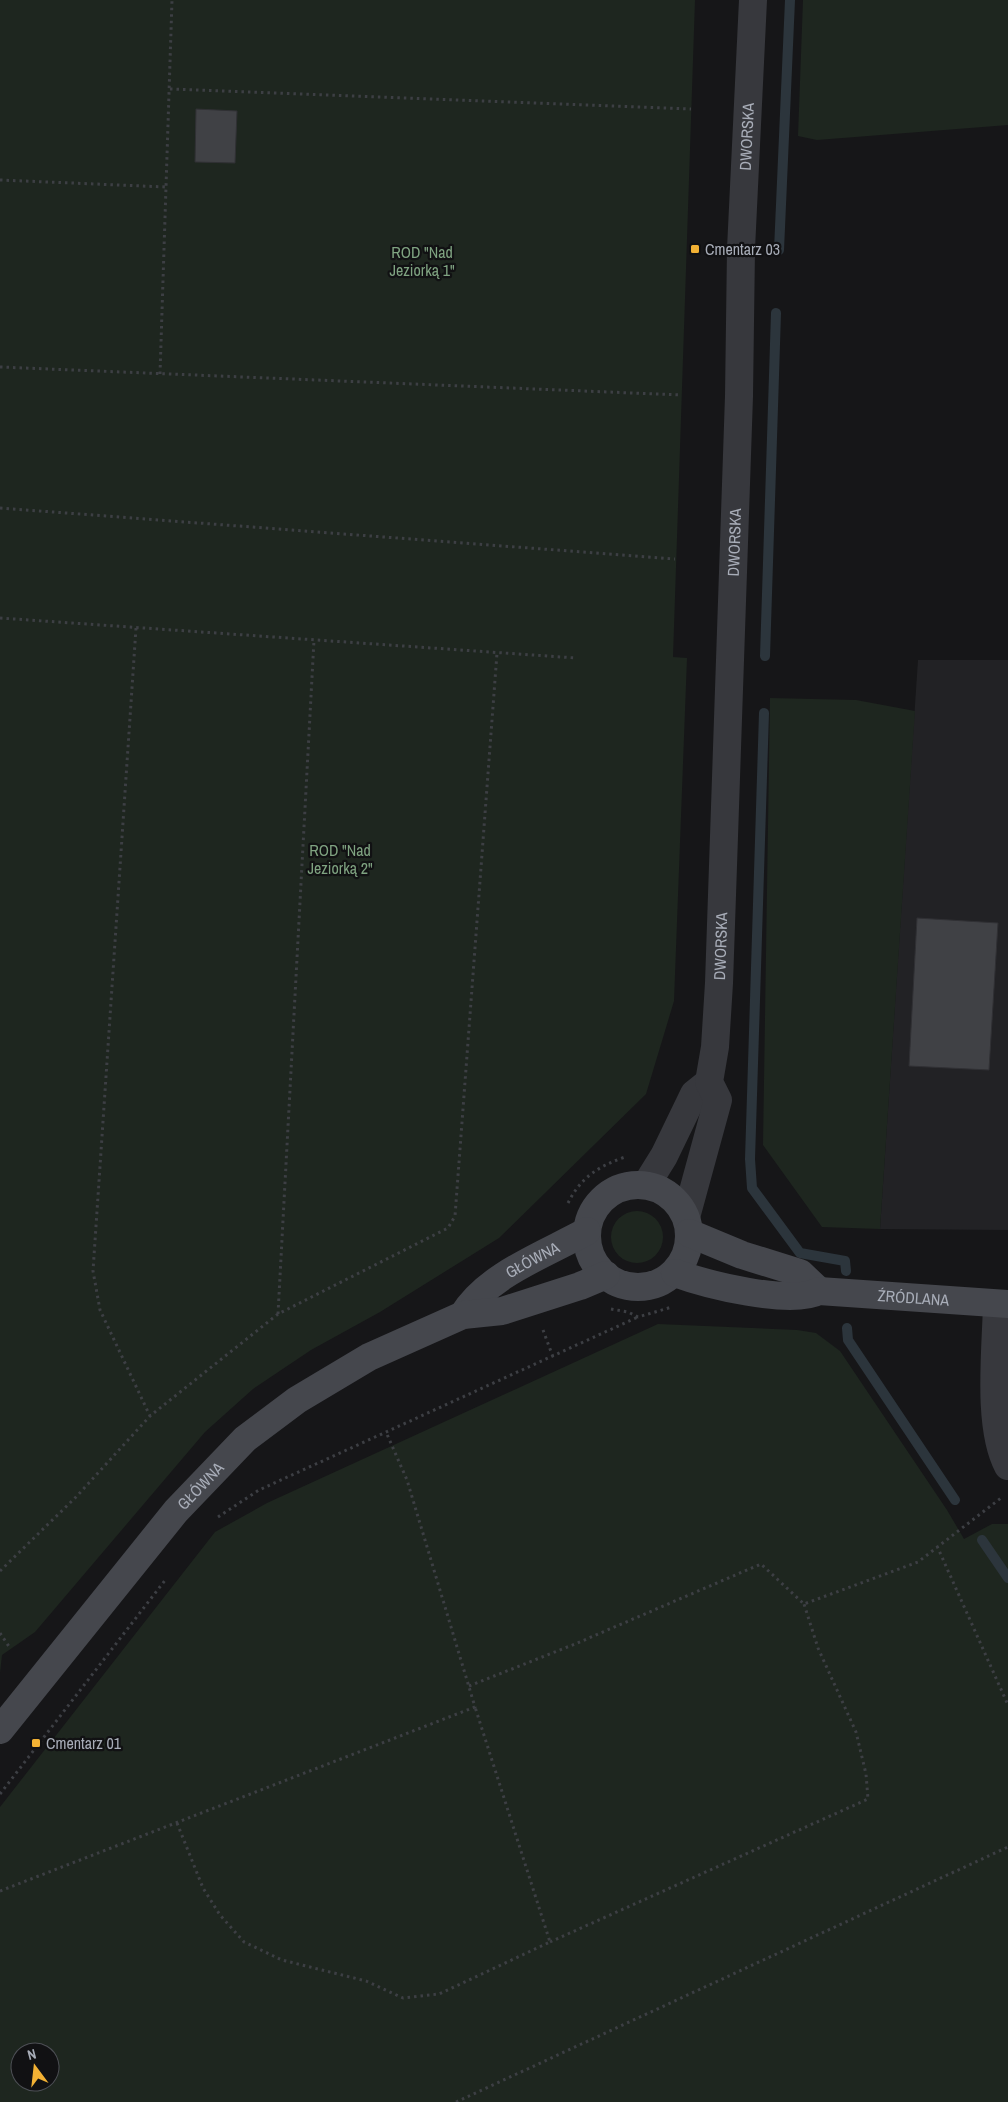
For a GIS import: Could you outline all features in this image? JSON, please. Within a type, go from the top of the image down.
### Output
[{"type":"main road","points":[[688,1225],[686,1256],[675,1273],[650,1286],[632,1287],[616,1281],[606,1275],[592,1258],[587,1231],[595,1208],[606,1196],[621,1188],[635,1184],[646,1185],[663,1191],[674,1199],[688,1225],[742,1256],[800,1274],[819,1291]]},
{"type":"main road","name":"GŁÓWNA","points":[[462,1315],[471,1301],[491,1284],[587,1231]]},
{"type":"main road","name":"ŹRÓDLANA","points":[[675,1273],[703,1284],[736,1291],[796,1296],[807,1296],[819,1291],[1002,1304]]},
{"type":"main road","name":"GŁÓWNA","points":[[0,1730],[176,1511],[245,1439],[334,1376],[369,1357],[462,1315],[502,1311],[580,1286],[606,1275]]},
{"type":"street","name":"DWORSKA","points":[[688,1225],[718,1100],[710,1082],[715,1047],[719,983],[741,249],[752,0]]},
{"type":"street","points":[[646,1185],[664,1156],[694,1094],[710,1082]]},
{"type":"street","points":[[1002,1304],[996,1414],[999,1444],[1008,1466]]},
{"type":"path","points":[[160,374],[172,0]]},
{"type":"path","points":[[170,89],[692,109]]},
{"type":"path","points":[[0,180],[166,187]]},
{"type":"path","points":[[0,367],[681,395]]},
{"type":"path","points":[[0,508],[675,559]]},
{"type":"path","points":[[0,618],[576,658]]},
{"type":"path","points":[[136,628],[93,1271],[100,1310],[150,1416]]},
{"type":"path","points":[[278,1314],[314,640]]},
{"type":"path","points":[[0,1571],[76,1497],[150,1416],[278,1314],[448,1228],[455,1216],[497,653]]},
{"type":"path","points":[[565,1209],[578,1184],[592,1171],[631,1155]]},
{"type":"path","points":[[216,1518],[237,1502],[259,1490],[638,1317]]},
{"type":"path","points":[[386,1432],[407,1480],[475,1707],[550,1942]]},
{"type":"path","points":[[804,1604],[918,1562],[1008,1493]]},
{"type":"path","points":[[937,1546],[1008,1705]]},
{"type":"path","points":[[177,1823],[203,1888],[220,1915],[244,1942],[282,1960],[366,1982],[403,1998],[439,1994],[868,1799],[866,1774],[856,1732],[818,1648],[804,1604],[761,1564],[575,1644],[469,1686]]},
{"type":"path","points":[[0,1794],[167,1578]]},
{"type":"path","points":[[0,1633],[10,1648]]},
{"type":"path","points":[[0,1891],[475,1707]]},
{"type":"path","points":[[456,2102],[1008,1847]]},
{"type":"shaded area","points":[[918,660],[1008,660],[1008,1230],[880,1229]]},
{"type":"green space","name":"ROD \"Nad Jeziorką 2\"","points":[[0,0],[695,0],[673,657],[687,658],[674,1001],[646,1094],[499,1238],[380,1312],[311,1350],[253,1389],[205,1432],[35,1632],[2,1655],[0,1673]]},
{"type":"green space","points":[[803,0],[1008,0],[1008,125],[817,140],[798,136]]},
{"type":"green space","points":[[770,698],[856,700],[915,711],[880,1229],[822,1227],[763,1145]]},
{"type":"green space","points":[[637,1211],[651,1215],[659,1223],[663,1237],[659,1251],[651,1259],[637,1263],[623,1259],[615,1251],[611,1237],[615,1223],[623,1215]]},
{"type":"green space","points":[[658,1324],[797,1330],[816,1333],[840,1351],[947,1510],[964,1539],[992,1524],[1008,1524],[1008,2102],[0,2102],[0,1807],[215,1532],[267,1503]]},
{"type":"building","points":[[196,109],[237,111],[235,163],[195,162]]},
{"type":"building","points":[[917,918],[998,923],[989,1070],[909,1066]]},
{"type":"waterway","points":[[779,250],[790,0]]},
{"type":"waterway","points":[[765,656],[776,313]]},
{"type":"waterway","points":[[764,713],[750,1159],[752,1188],[800,1253],[845,1261],[846,1271]]},
{"type":"waterway","points":[[847,1328],[848,1340],[955,1500]]},
{"type":"waterway","points":[[982,1540],[1008,1578]]},
{"type":"place","name":"Cmentarz 03","points":[[695,249]]},
{"type":"place","name":"Cmentarz 01","points":[[36,1743]]},
{"type":"park label","name":"ROD \"Nad Jeziorką 1\"","points":[[422,261]]}]
